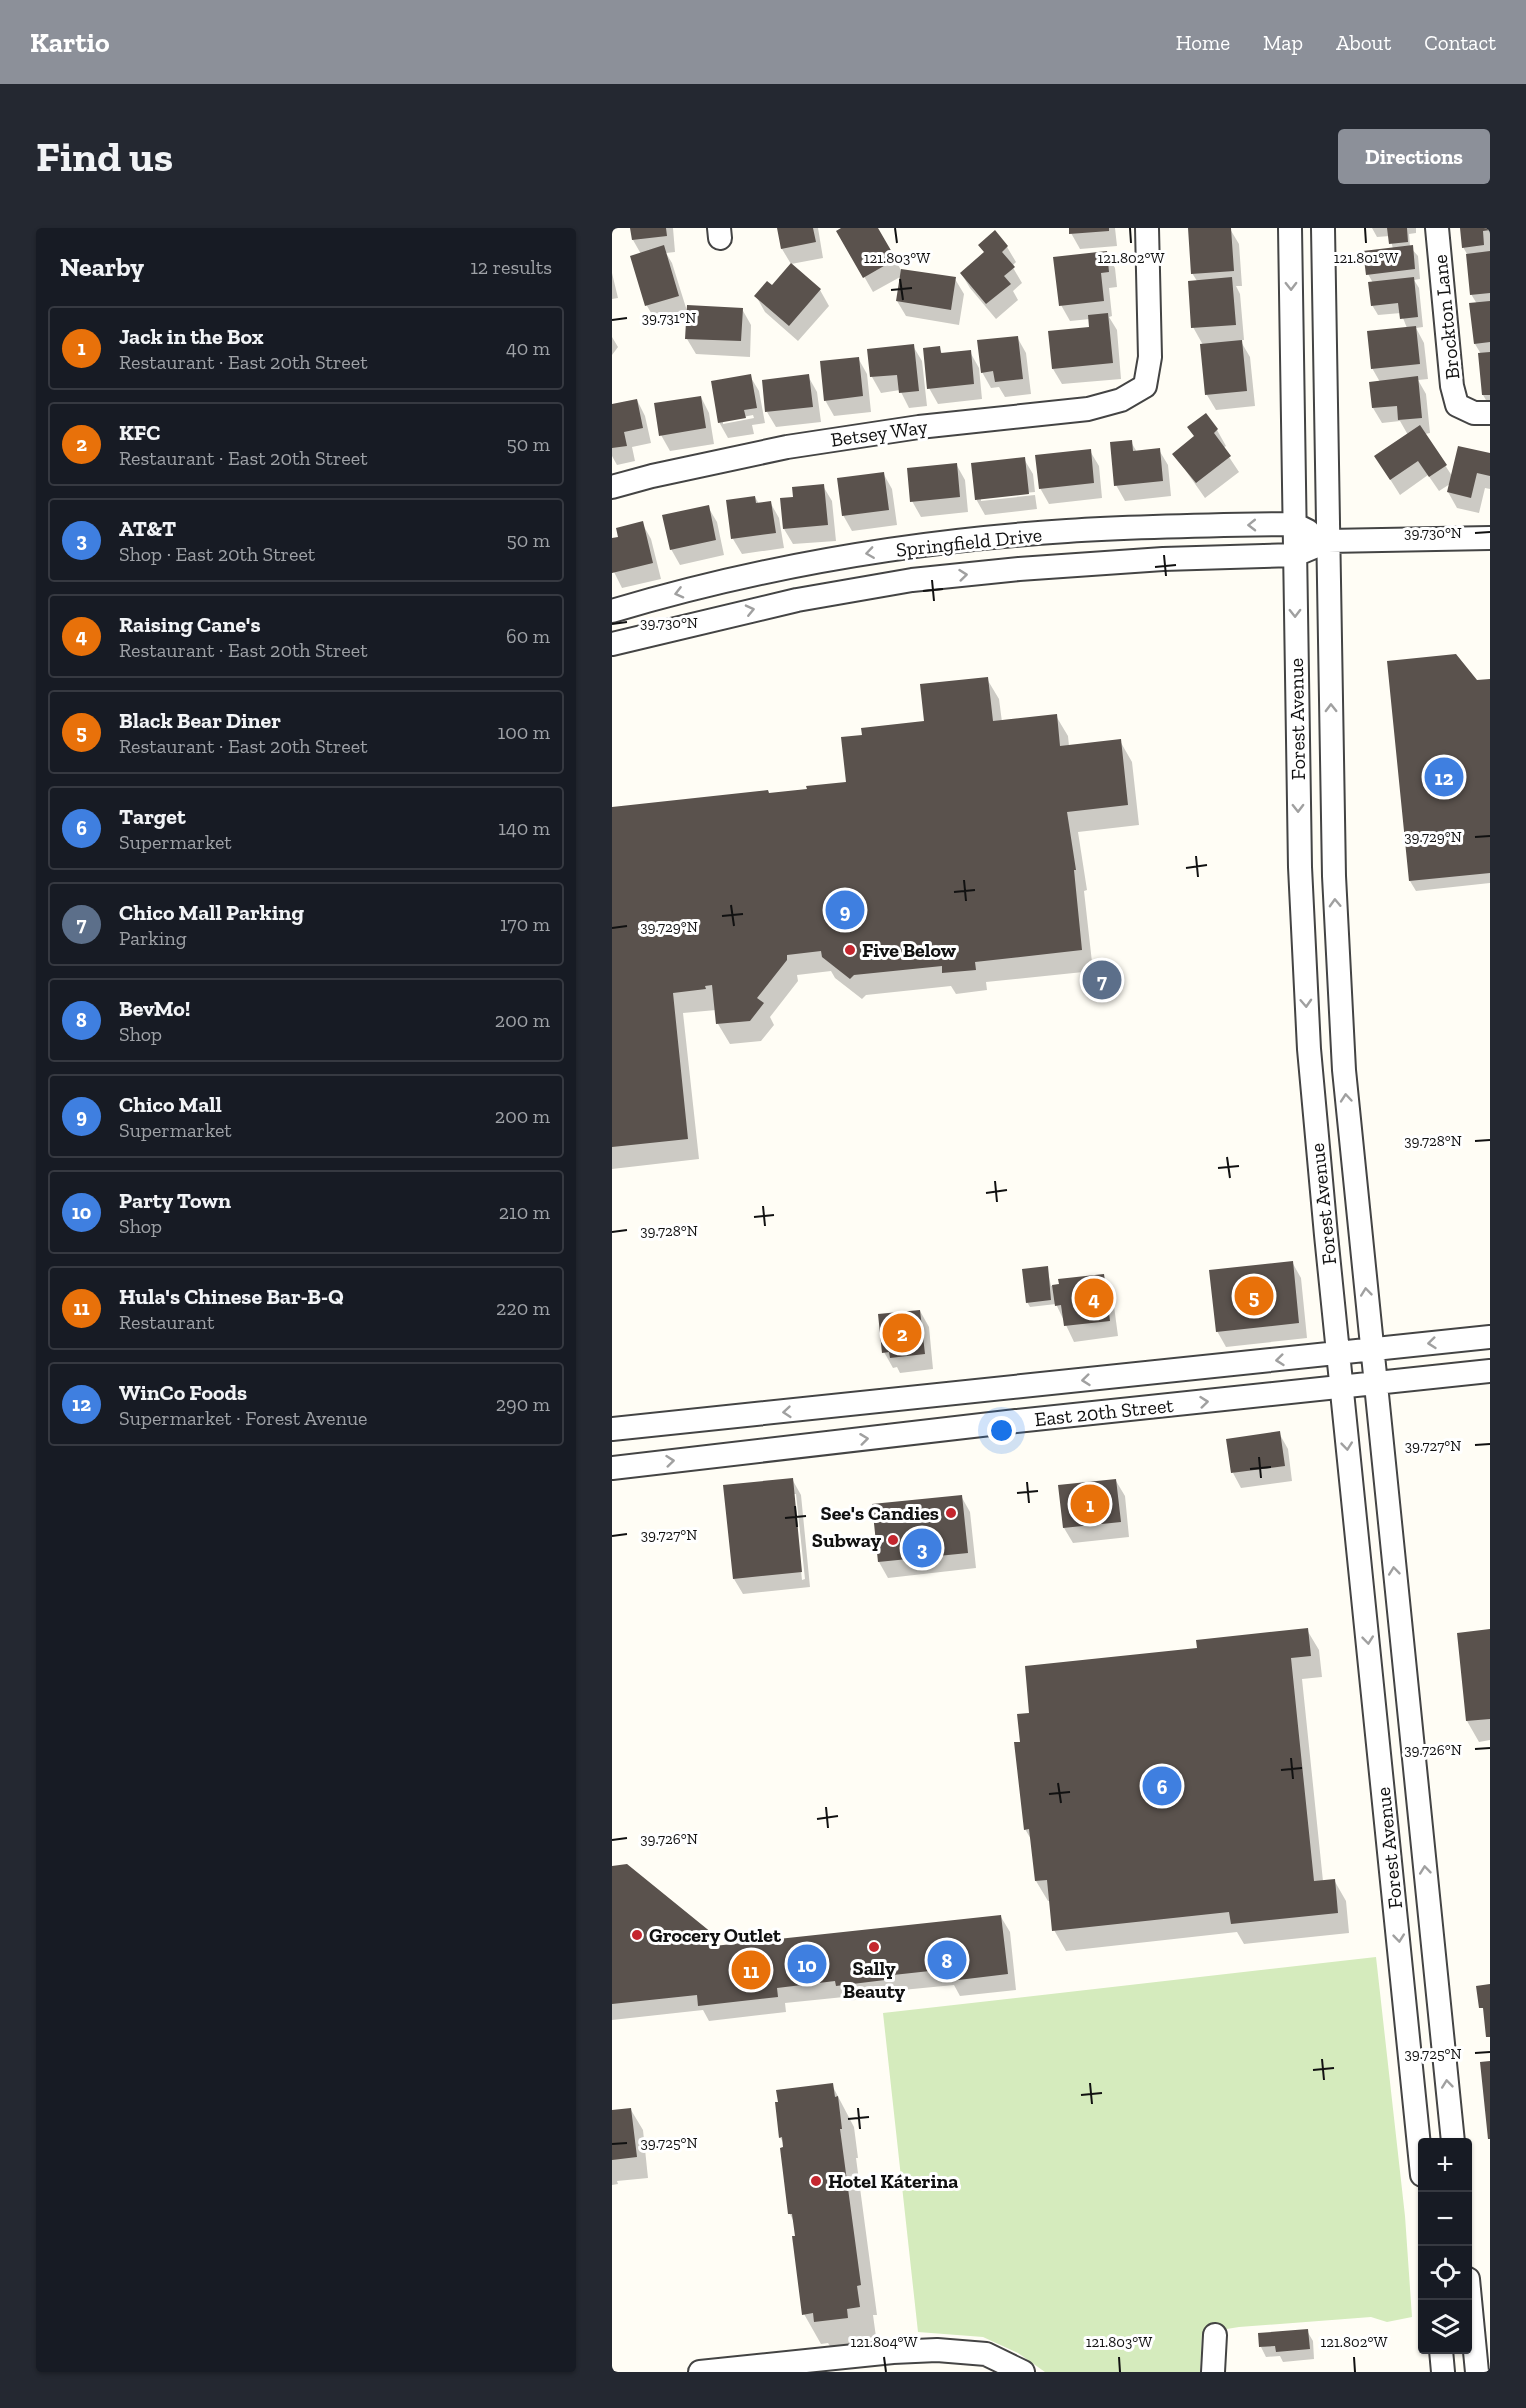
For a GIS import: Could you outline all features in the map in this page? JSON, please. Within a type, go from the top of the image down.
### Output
[{"type":"street","name":"Betsey Way","points":[[612,487],[652,476],[787,447],[919,427],[1088,409],[1121,400],[1144,386],[1150,357],[1147,228]]},
{"type":"street","name":"Forest Avenue","points":[[1290,228],[1303,955],[1314,1117],[1418,2138]]},
{"type":"street","name":"Forest Avenue","points":[[1323,228],[1336,953],[1347,1108],[1371,1350],[1454,2138]]},
{"type":"street","name":"Brockton Lane","points":[[1437,228],[1452,386],[1457,405],[1474,413],[1490,413]]},
{"type":"street","name":"Springfield Drive","points":[[612,611],[716,584],[850,556],[947,542],[1066,531],[1159,526],[1294,524],[1328,541]]},
{"type":"street","name":"Springfield Drive","points":[[612,644],[797,600],[912,580],[1019,569],[1163,559],[1295,555],[1328,541],[1490,538]]},
{"type":"street","name":"East 20th Street","points":[[612,1429],[1490,1337]]},
{"type":"street","name":"East 20th Street","points":[[612,1468],[1005,1422],[1490,1371]]},
{"type":"street","points":[[1005,1422],[1012,1388]]},
{"type":"street","points":[[989,1391],[1005,1422]]},
{"type":"street","points":[[1469,2300],[1477,2372]]},
{"type":"street","points":[[1213,2372],[1215,2335]]},
{"type":"street","points":[[700,2372],[893,2352],[937,2350],[986,2354],[1023,2372]]},
{"type":"street","points":[[1441,2354],[1443,2372]]},
{"type":"green space","points":[[1376,1957],[1405,2216],[1412,2317],[1387,2322],[1371,2317],[1239,2327],[1202,2333],[1200,2372],[1045,2372],[1018,2353],[983,2337],[918,2332],[883,2013]]},
{"type":"building","points":[[630,228],[666,228],[667,236],[632,240]]},
{"type":"building","points":[[777,228],[813,228],[816,242],[781,249]]},
{"type":"building","points":[[841,228],[878,228],[896,259],[863,278],[836,231]]},
{"type":"building","points":[[1069,228],[1109,228],[1109,231],[1069,234]]},
{"type":"building","points":[[1188,228],[1231,228],[1234,271],[1191,274]]},
{"type":"building","points":[[1387,228],[1407,228],[1408,242],[1389,244]]},
{"type":"building","points":[[1460,228],[1490,228],[1490,230],[1483,231],[1484,245],[1462,248]]},
{"type":"building","points":[[995,230],[1008,246],[1002,252],[1015,267],[1004,276],[1011,284],[986,304],[960,273],[984,252],[978,245]]},
{"type":"building","points":[[664,245],[679,296],[645,306],[630,256]]},
{"type":"building","points":[[1413,245],[1415,269],[1366,275],[1363,251]]},
{"type":"building","points":[[1107,251],[1109,272],[1101,273],[1104,301],[1059,306],[1053,257]]},
{"type":"building","points":[[1490,251],[1490,293],[1470,295],[1466,254]]},
{"type":"building","points":[[791,263],[821,289],[789,326],[754,296],[767,281],[772,285]]},
{"type":"building","points":[[901,269],[956,277],[951,310],[896,301]]},
{"type":"building","points":[[1232,277],[1236,325],[1191,328],[1188,281]]},
{"type":"building","points":[[1414,277],[1418,317],[1400,319],[1398,303],[1371,306],[1368,282]]},
{"type":"building","points":[[1490,301],[1490,342],[1474,344],[1469,303]]},
{"type":"building","points":[[687,305],[743,308],[741,341],[685,339]]},
{"type":"building","points":[[1108,313],[1113,363],[1052,369],[1048,331],[1089,327],[1088,315]]},
{"type":"building","points":[[1416,326],[1420,364],[1371,369],[1367,331]]},
{"type":"building","points":[[1018,336],[1023,379],[995,382],[993,371],[981,373],[977,340]]},
{"type":"building","points":[[1242,340],[1247,391],[1205,395],[1200,344]]},
{"type":"building","points":[[914,344],[919,391],[899,393],[897,375],[870,377],[867,349]]},
{"type":"building","points":[[940,346],[941,353],[971,350],[974,384],[927,389],[923,348]]},
{"type":"building","points":[[1490,352],[1490,395],[1482,395],[1478,353]]},
{"type":"building","points":[[859,357],[863,396],[824,401],[820,361]]},
{"type":"building","points":[[751,374],[757,408],[744,410],[746,418],[718,423],[711,381]]},
{"type":"building","points":[[809,374],[813,407],[765,412],[762,380]]},
{"type":"building","points":[[1418,376],[1422,418],[1398,420],[1397,406],[1372,408],[1369,382]]},
{"type":"building","points":[[701,396],[706,428],[659,436],[654,403]]},
{"type":"building","points":[[637,399],[643,428],[624,432],[627,446],[612,448],[612,404]]},
{"type":"building","points":[[1206,413],[1218,429],[1214,433],[1231,456],[1196,483],[1172,454],[1194,436],[1187,427]]},
{"type":"building","points":[[1420,425],[1447,465],[1429,477],[1418,461],[1390,480],[1374,456]]},
{"type":"building","points":[[1132,440],[1133,451],[1160,448],[1163,481],[1114,486],[1110,442]]},
{"type":"building","points":[[1458,446],[1490,453],[1490,476],[1477,473],[1471,498],[1447,492]]},
{"type":"building","points":[[1091,449],[1094,483],[1039,489],[1035,455]]},
{"type":"building","points":[[1025,457],[1029,494],[975,500],[971,463]]},
{"type":"building","points":[[957,463],[960,497],[910,502],[907,468]]},
{"type":"building","points":[[884,472],[889,510],[842,516],[837,478]]},
{"type":"building","points":[[824,484],[828,525],[783,529],[780,498],[793,497],[792,487]]},
{"type":"building","points":[[755,496],[756,503],[771,501],[776,533],[731,539],[726,500]]},
{"type":"building","points":[[709,505],[716,540],[670,550],[662,515]]},
{"type":"building","points":[[643,521],[653,563],[612,573],[612,538],[618,537],[616,528]]},
{"type":"building","points":[[1456,654],[1477,680],[1490,679],[1490,873],[1409,881],[1387,661]]},
{"type":"building","points":[[988,677],[993,721],[1057,714],[1060,746],[1121,739],[1128,805],[1067,812],[1076,870],[1074,870],[1082,950],[975,962],[976,970],[942,973],[942,966],[854,975],[850,979],[822,957],[821,951],[787,955],[787,960],[757,998],[764,1003],[750,1021],[716,1024],[712,985],[705,986],[706,989],[673,993],[688,1139],[612,1147],[612,807],[768,790],[769,793],[807,789],[806,786],[846,782],[841,737],[862,735],[861,728],[924,721],[920,684]]},
{"type":"building","points":[[1293,1261],[1299,1323],[1216,1332],[1209,1270]]},
{"type":"building","points":[[1048,1266],[1051,1300],[1026,1303],[1022,1269]]},
{"type":"building","points":[[1104,1274],[1110,1321],[1064,1326],[1061,1305],[1055,1306],[1052,1285],[1059,1284],[1058,1279]]},
{"type":"building","points":[[920,1310],[925,1354],[890,1358],[889,1352],[882,1353],[878,1314]]},
{"type":"building","points":[[1280,1431],[1285,1466],[1231,1473],[1226,1439]]},
{"type":"building","points":[[793,1478],[802,1572],[733,1579],[723,1485]]},
{"type":"building","points":[[1116,1479],[1121,1522],[1063,1528],[1058,1485]]},
{"type":"building","points":[[962,1495],[968,1553],[878,1562],[872,1504]]},
{"type":"building","points":[[1308,1628],[1311,1656],[1291,1658],[1314,1881],[1335,1879],[1338,1913],[1231,1924],[1229,1912],[1052,1931],[1047,1880],[1035,1881],[1029,1829],[1024,1830],[1014,1742],[1020,1742],[1017,1714],[1029,1713],[1025,1666],[1197,1648],[1196,1640]]},
{"type":"building","points":[[1490,1629],[1490,1719],[1466,1721],[1457,1633]]},
{"type":"building","points":[[627,1864],[712,1933],[714,1946],[1001,1915],[1008,1974],[950,1981],[948,1969],[884,1976],[885,1980],[836,1986],[835,1981],[777,1988],[778,1997],[698,2006],[697,1995],[612,2004],[612,1866]]},
{"type":"building","points":[[1490,1984],[1490,2037],[1486,2037],[1483,2008],[1479,2008],[1476,1986]]},
{"type":"building","points":[[1490,2061],[1490,2139],[1488,2139],[1480,2062]]},
{"type":"building","name":"Hotel Káterina","points":[[833,2083],[835,2097],[838,2096],[842,2129],[840,2129],[861,2285],[857,2286],[860,2307],[847,2309],[848,2318],[814,2322],[813,2313],[802,2315],[792,2236],[795,2236],[792,2214],[788,2214],[780,2148],[783,2147],[782,2137],[779,2138],[775,2102],[778,2102],[776,2090]]},
{"type":"building","points":[[631,2108],[637,2157],[612,2160],[612,2110]]},
{"type":"building","points":[[1308,2329],[1310,2349],[1276,2352],[1275,2346],[1259,2347],[1258,2333]]},
{"type":"place","name":"WinCo Foods","points":[[1444,777]]},
{"type":"place","name":"Chico Mall","points":[[845,910]]},
{"type":"place","name":"Five Below","points":[[850,950]]},
{"type":"place","name":"Chico Mall Parking","points":[[1102,980]]},
{"type":"place","name":"Black Bear Diner","points":[[1254,1296]]},
{"type":"place","name":"Raising Cane's","points":[[1094,1298]]},
{"type":"place","name":"KFC","points":[[902,1333]]},
{"type":"place","name":"Jack in the Box","points":[[1090,1504]]},
{"type":"place","name":"See's Candies","points":[[951,1513]]},
{"type":"place","name":"Subway","points":[[893,1540]]},
{"type":"place","name":"AT&T","points":[[922,1548]]},
{"type":"place","name":"Target","points":[[1162,1786]]},
{"type":"place","name":"Grocery Outlet","points":[[637,1935]]},
{"type":"place","name":"Sally Beauty","points":[[874,1947]]},
{"type":"place","name":"BevMo!","points":[[947,1960]]},
{"type":"place","name":"Party Town","points":[[807,1964]]},
{"type":"place","name":"Hula's Chinese Bar-B-Q","points":[[751,1970]]},
{"type":"place","name":"Hotel Káterina","points":[[816,2181]]}]
